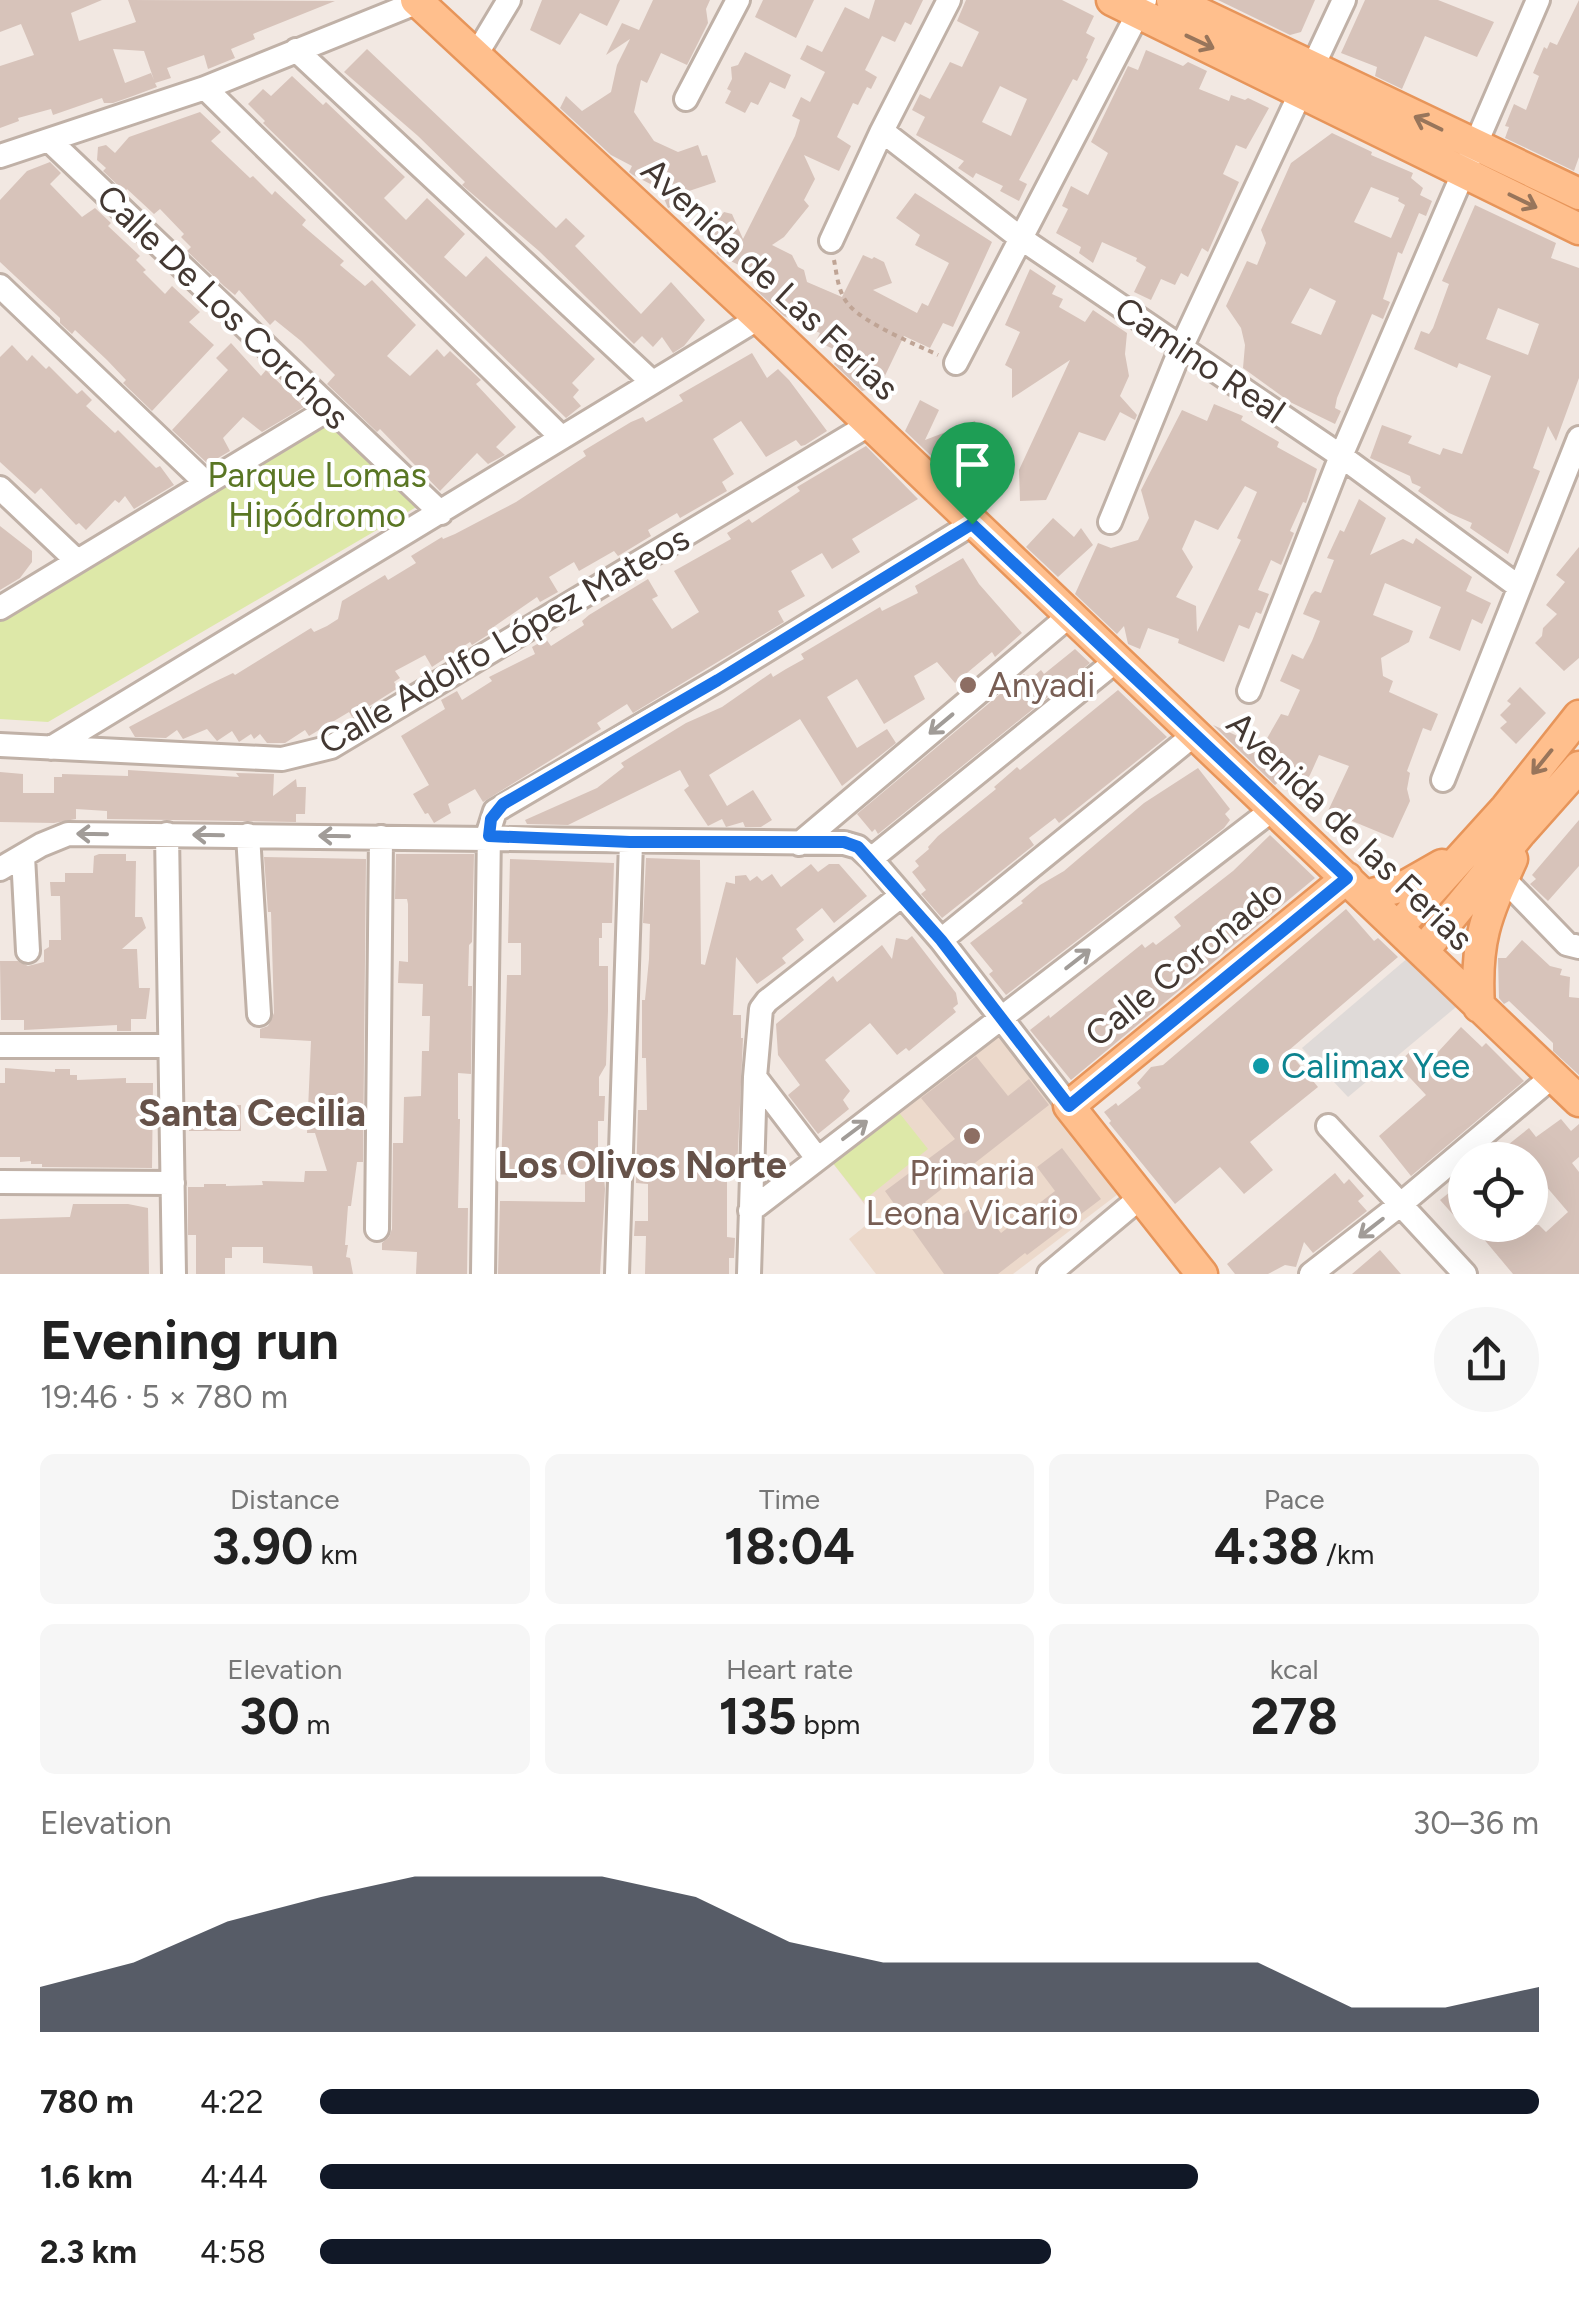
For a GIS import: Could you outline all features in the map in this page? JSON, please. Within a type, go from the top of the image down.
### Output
[{"type":"main road","points":[[1172,0],[1305,78]]},
{"type":"main road","name":"Avenida de Las Ferias","points":[[417,1],[759,318],[1069,616]]},
{"type":"main road","points":[[1132,4],[1305,78],[1469,158],[1579,229]]},
{"type":"main road","points":[[1469,158],[1579,194]]},
{"type":"main road","name":"Avenida de las Ferias","points":[[1069,616],[1579,1101]]},
{"type":"main road","points":[[1398,927],[1579,716]]},
{"type":"main road","points":[[1424,950],[1520,832],[1579,768]]},
{"type":"main road","points":[[1480,1007],[1476,964],[1480,939],[1520,832]]},
{"type":"main road","points":[[1356,887],[1407,885],[1470,847]]},
{"type":"main road","name":"Calle Coronado","points":[[1069,1106],[1356,887]]},
{"type":"main road","points":[[1069,1106],[1202,1274]]},
{"type":"street","points":[[476,54],[509,0]]},
{"type":"street","points":[[686,99],[738,0]]},
{"type":"street","points":[[830,241],[949,0]]},
{"type":"street","points":[[1110,522],[1181,348],[1344,0]]},
{"type":"street","points":[[1249,691],[1342,456],[1538,0]]},
{"type":"street","points":[[0,156],[206,88],[417,1]]},
{"type":"street","points":[[956,363],[1132,4]]},
{"type":"street","points":[[296,50],[652,382]]},
{"type":"street","points":[[206,88],[561,437]]},
{"type":"street","name":"Camino Real","points":[[882,130],[1019,237],[1342,456],[1519,587]]},
{"type":"street","name":"Calle De Los Corchos","points":[[50,140],[441,512]]},
{"type":"street","points":[[0,286],[206,483]]},
{"type":"street","points":[[51,748],[759,318]]},
{"type":"street","points":[[0,608],[329,409]]},
{"type":"street","name":"Calle Adolfo López Mateos","points":[[0,745],[282,758],[331,747],[870,424]]},
{"type":"street","points":[[1443,780],[1578,442]]},
{"type":"street","points":[[0,488],[77,561]]},
{"type":"street","points":[[483,1274],[491,819],[503,804],[718,680],[972,524]]},
{"type":"street","points":[[800,844],[1069,616]]},
{"type":"street","points":[[870,858],[1118,660]]},
{"type":"street","points":[[941,940],[1195,734]]},
{"type":"street","points":[[750,1211],[1272,810]]},
{"type":"street","points":[[0,869],[68,834],[844,842],[858,847],[870,858],[941,940],[1069,1106]]},
{"type":"street","points":[[167,834],[174,1274]]},
{"type":"street","points":[[248,835],[259,1014]]},
{"type":"street","points":[[377,1229],[381,837]]},
{"type":"street","points":[[618,1274],[630,842]]},
{"type":"street","points":[[23,856],[28,952]]},
{"type":"street","points":[[1504,878],[1567,944],[1579,947]]},
{"type":"street","points":[[749,1274],[761,1009],[902,895]]},
{"type":"street","points":[[0,1046],[170,1046]]},
{"type":"street","points":[[1311,1274],[1402,1204],[1553,1076]]},
{"type":"street","points":[[755,1077],[817,1158]]},
{"type":"street","points":[[1328,1126],[1465,1274]]},
{"type":"street","points":[[0,1182],[173,1183]]},
{"type":"street","points":[[1049,1274],[1141,1197]]},
{"type":"path","points":[[830,241],[839,288],[849,306],[887,330],[956,363]]},
{"type":"shaded area","points":[[1409,957],[1456,1007],[1348,1097],[1302,1048]]},
{"type":"shaded area","name":"Primaria Leona Vicario","points":[[998,1032],[1122,1191],[1013,1274],[876,1274],[849,1239],[875,1218],[832,1162]]},
{"type":"green space","name":"Parque Lomas Hipódromo","points":[[326,420],[418,506],[48,722],[0,719],[0,620]]},
{"type":"green space","points":[[897,1110],[928,1149],[863,1201],[832,1162]]},
{"type":"building","points":[[0,0],[102,0],[71,13],[79,41],[136,22],[128,0],[335,1],[253,34],[255,39],[231,49],[235,58],[208,69],[204,55],[167,68],[171,78],[133,96],[113,103],[104,103],[102,98],[53,115],[51,109],[18,118],[19,121],[0,128],[0,66],[34,55],[21,24],[0,32]],"holes":[[[113,49],[144,51],[154,80],[151,73],[125,83]]]},
{"type":"building","points":[[542,0],[620,0],[607,26],[580,13],[560,45],[530,30]]},
{"type":"building","points":[[653,0],[710,0],[706,9],[708,23],[687,65],[661,53],[647,83],[641,80],[634,112],[654,141],[678,152],[698,145],[702,156],[707,155],[716,182],[689,191],[692,199],[668,208],[660,189],[629,172],[632,166],[611,155],[560,108],[566,96],[582,111],[611,92],[617,65],[630,39],[606,55],[622,23],[639,30]]},
{"type":"building","points":[[763,0],[814,0],[796,38],[755,17]]},
{"type":"building","points":[[875,0],[923,0],[911,25],[905,22],[895,42],[882,36],[865,70],[877,77],[858,105],[853,103],[837,137],[851,146],[839,171],[804,155],[815,179],[804,200],[809,206],[784,237],[772,245],[792,255],[804,270],[807,282],[842,297],[863,255],[874,257],[884,262],[892,283],[873,290],[917,313],[922,303],[928,306],[949,263],[915,245],[920,235],[896,218],[915,193],[992,242],[953,327],[943,323],[930,348],[904,336],[880,386],[862,391],[834,364],[840,352],[816,341],[820,333],[784,316],[756,290],[762,276],[716,253],[729,240],[708,232],[724,212],[732,214],[743,239],[795,136],[800,120],[792,116],[801,97],[810,102],[825,72],[800,59],[807,45],[822,52],[845,7],[869,19]]},
{"type":"building","points":[[966,0],[1062,0],[1094,16],[1086,33],[1095,38],[1088,59],[1077,81],[1073,79],[1019,180],[1027,184],[1019,201],[1000,191],[1003,186],[976,173],[973,178],[958,168],[964,161],[916,135],[925,117],[912,110],[920,94],[930,99],[950,62],[962,67],[979,32],[957,21]],"holes":[[[1000,86],[1027,99],[1011,136],[982,122]]]},
{"type":"building","points":[[1218,0],[1315,0],[1301,32],[1290,35]]},
{"type":"building","points":[[1365,0],[1438,0],[1494,22],[1477,57],[1425,36],[1402,89],[1375,76],[1377,67],[1341,53]]},
{"type":"building","points":[[1579,0],[1579,157],[1574,171],[1505,138],[1509,127],[1505,126],[1514,104],[1526,110],[1539,76],[1533,73],[1544,47],[1547,49],[1550,42],[1557,45]]},
{"type":"building","points":[[367,49],[556,228],[566,218],[585,236],[575,246],[641,314],[671,282],[705,320],[684,346],[673,353],[662,337],[653,347],[642,336],[634,344],[539,251],[462,185],[465,182],[418,136],[344,72]]},
{"type":"building","points":[[1146,50],[1183,66],[1188,62],[1207,71],[1199,89],[1229,101],[1231,95],[1248,98],[1269,108],[1246,149],[1236,145],[1223,174],[1239,182],[1208,252],[1202,248],[1188,277],[1181,273],[1175,285],[1161,279],[1151,300],[1134,292],[1146,267],[1137,258],[1102,242],[1093,263],[1079,253],[1081,247],[1056,233],[1068,209],[1062,206],[1071,186],[1088,195],[1108,153],[1091,142],[1128,66],[1138,70]]},
{"type":"building","points":[[745,52],[791,75],[785,89],[770,82],[758,105],[751,102],[745,113],[725,103],[731,91],[727,89],[732,79],[731,67],[738,65]]},
{"type":"building","points":[[292,76],[323,105],[326,102],[405,177],[384,198],[406,220],[427,198],[465,234],[444,257],[466,277],[486,256],[595,359],[572,383],[579,390],[573,397],[581,406],[566,418],[263,123],[248,104],[263,89],[271,96]]},
{"type":"building","points":[[200,112],[221,132],[211,141],[250,178],[253,176],[272,195],[275,191],[306,220],[302,225],[344,261],[340,265],[365,286],[372,280],[416,325],[387,356],[410,376],[437,349],[444,357],[450,351],[481,380],[476,384],[516,427],[496,447],[505,455],[488,464],[477,453],[440,491],[380,429],[377,432],[327,384],[335,375],[301,341],[275,320],[270,325],[239,290],[235,295],[224,286],[187,251],[191,247],[181,237],[184,234],[160,209],[154,214],[127,189],[125,192],[97,160],[98,147],[106,145],[115,153],[129,137]]},
{"type":"building","points":[[1332,133],[1413,173],[1411,178],[1423,188],[1420,195],[1432,201],[1426,216],[1419,213],[1402,254],[1398,252],[1383,299],[1390,302],[1383,319],[1372,314],[1337,398],[1335,408],[1341,411],[1335,424],[1290,402],[1243,368],[1245,345],[1241,328],[1226,306],[1247,261],[1257,265],[1266,243],[1261,230],[1291,163]],"holes":[[[1371,187],[1399,198],[1405,205],[1391,238],[1354,222]],[[1310,288],[1336,301],[1321,335],[1291,323]]]},
{"type":"building","points":[[50,162],[61,173],[50,184],[82,217],[95,208],[111,223],[108,226],[140,256],[136,260],[146,270],[143,272],[165,294],[172,286],[200,312],[189,322],[214,345],[152,411],[123,383],[126,380],[107,360],[75,330],[72,334],[0,262],[0,200],[27,171]]},
{"type":"building","points":[[1475,205],[1556,243],[1551,258],[1579,268],[1579,378],[1556,441],[1548,426],[1533,468],[1540,471],[1508,554],[1470,528],[1472,523],[1449,513],[1418,491],[1421,487],[1412,483],[1410,476],[1370,458],[1382,425],[1412,436],[1408,443],[1440,455],[1443,448],[1462,454],[1491,376],[1459,363],[1457,368],[1414,349],[1421,331],[1429,334],[1433,328],[1449,284],[1442,281]],"holes":[[[1498,308],[1539,324],[1528,355],[1486,339]]]},
{"type":"building","points":[[1030,269],[1056,286],[1052,294],[1063,299],[1059,307],[1085,322],[1093,310],[1127,333],[1129,376],[1120,396],[1137,415],[1135,420],[1120,412],[1105,441],[1079,432],[1046,500],[1020,501],[1019,470],[1070,360],[1012,398],[1012,369],[1005,365],[1020,332],[1005,325]]},
{"type":"building","points":[[231,343],[261,376],[266,370],[304,407],[262,432],[243,417],[223,438],[230,451],[208,464],[172,430],[228,370],[216,358]]},
{"type":"building","points":[[12,345],[27,361],[32,355],[46,369],[49,366],[77,394],[82,390],[92,400],[86,406],[115,433],[118,430],[156,468],[160,466],[174,485],[134,509],[125,496],[119,503],[115,500],[86,530],[79,523],[76,525],[41,488],[35,494],[0,462],[0,357]]},
{"type":"building","points":[[752,353],[767,378],[778,369],[789,380],[827,431],[805,445],[796,440],[766,457],[741,421],[713,439],[734,474],[722,482],[727,491],[680,518],[677,513],[648,530],[651,536],[618,556],[614,551],[579,571],[574,562],[549,577],[558,592],[540,602],[537,597],[492,628],[494,631],[432,667],[425,655],[395,671],[400,678],[394,682],[398,688],[352,717],[349,712],[309,736],[305,730],[285,743],[267,743],[260,734],[254,739],[251,734],[239,742],[232,731],[217,741],[207,729],[183,739],[177,730],[166,738],[135,737],[129,727],[235,675],[311,628],[314,632],[327,626],[338,619],[342,601],[385,575],[388,580],[416,563],[411,556],[516,502],[586,456],[583,451],[631,422],[643,417],[646,422],[683,401],[679,395]]},
{"type":"building","points":[[920,400],[939,410],[925,440],[975,421],[982,445],[990,450],[969,492],[905,431]]},
{"type":"building","points":[[1214,404],[1243,416],[1241,420],[1279,442],[1277,447],[1317,469],[1306,503],[1303,502],[1290,531],[1294,533],[1281,565],[1271,560],[1258,590],[1269,594],[1261,614],[1256,612],[1249,629],[1239,625],[1224,662],[1148,628],[1140,649],[1128,644],[1124,626],[1117,634],[1075,594],[1098,543],[1111,548],[1138,540],[1149,518],[1141,490],[1182,410],[1207,421]],"holes":[[[1245,486],[1257,492],[1237,538],[1241,540],[1197,632],[1196,606],[1176,597],[1193,567],[1182,549],[1195,520],[1218,530]]]},
{"type":"building","points":[[866,446],[918,499],[852,539],[860,552],[832,569],[822,553],[791,571],[805,596],[778,611],[784,622],[633,713],[627,704],[597,723],[601,729],[483,802],[475,789],[448,804],[451,813],[434,823],[425,814],[413,794],[429,785],[401,736],[445,709],[441,700],[457,691],[462,700],[492,681],[489,677],[535,654],[532,647],[546,639],[551,646],[584,625],[582,621],[589,615],[648,579],[658,596],[652,599],[672,629],[699,612],[674,571],[731,539],[727,533],[749,519],[752,523],[800,491],[797,487]]},
{"type":"building","points":[[1359,499],[1386,518],[1370,555],[1403,539],[1413,544],[1416,538],[1472,577],[1466,591],[1491,603],[1482,624],[1472,619],[1460,651],[1429,638],[1441,607],[1385,583],[1373,615],[1413,631],[1409,642],[1381,658],[1383,676],[1393,681],[1389,692],[1438,714],[1431,731],[1423,728],[1407,771],[1410,801],[1393,838],[1328,811],[1349,766],[1319,755],[1295,795],[1289,773],[1275,785],[1213,725],[1262,747],[1281,714],[1288,716],[1300,690],[1280,681],[1292,654],[1303,659],[1312,641],[1320,621],[1303,614],[1311,595],[1315,591],[1321,593],[1334,560],[1327,558]]},
{"type":"building","points":[[1053,518],[1074,537],[1081,528],[1093,545],[1058,577],[1026,547]]},
{"type":"building","points":[[0,526],[32,551],[32,562],[20,578],[0,590]]},
{"type":"building","points":[[1579,547],[1579,658],[1564,671],[1535,643],[1557,614],[1546,605],[1565,582],[1556,575]]},
{"type":"building","points":[[963,558],[979,584],[1022,633],[995,657],[992,652],[955,683],[937,662],[914,676],[925,699],[884,724],[857,679],[827,697],[857,748],[887,729],[896,743],[842,786],[800,719],[709,775],[727,806],[753,790],[772,820],[761,827],[745,827],[743,822],[726,827],[722,819],[708,826],[684,790],[689,786],[680,770],[568,825],[527,824],[525,820],[597,788],[624,767],[621,763],[686,723],[722,707],[771,673],[773,677],[804,659],[801,654],[880,607],[882,611],[918,593],[915,586]]},
{"type":"building","points":[[1075,649],[1090,663],[878,834],[857,814],[1024,674],[1029,680],[1041,670],[1044,674]]},
{"type":"building","points":[[1520,687],[1546,713],[1516,744],[1500,728],[1507,722],[1500,715]]},
{"type":"building","points":[[1118,690],[1167,737],[1059,823],[1055,818],[1029,838],[1034,845],[942,918],[921,894],[926,890],[912,872],[919,866],[915,861],[1017,767],[1020,770]]},
{"type":"building","points":[[1198,768],[1230,809],[1225,814],[1230,820],[1224,828],[1006,995],[970,943],[1144,803]]},
{"type":"building","points":[[128,770],[239,777],[236,773],[274,774],[273,796],[296,779],[297,787],[306,787],[305,814],[296,814],[296,822],[107,819],[107,811],[76,809],[76,819],[54,823],[0,822],[0,772],[23,774],[23,793],[54,793],[54,777],[62,774],[128,776]]},
{"type":"building","points":[[1579,820],[1579,866],[1548,901],[1530,884],[1536,879],[1532,875]]},
{"type":"building","points":[[1270,835],[1315,878],[1071,1080],[1030,1030],[1142,944],[1145,948],[1153,942],[1156,945],[1181,926],[1174,917],[1233,871]]},
{"type":"building","points":[[126,854],[126,861],[136,861],[135,917],[142,917],[146,928],[122,949],[137,949],[139,988],[150,988],[146,1019],[131,1019],[131,1031],[117,1031],[117,1025],[24,1030],[24,1020],[1,1020],[0,961],[18,961],[28,966],[44,962],[49,940],[61,940],[60,896],[51,896],[50,882],[65,882],[65,873],[93,873],[94,856]]},
{"type":"building","points":[[396,854],[474,854],[468,986],[472,986],[471,1074],[458,1073],[458,1208],[468,1208],[467,1274],[416,1274],[417,1252],[382,1250],[382,1243],[392,1229],[393,1143],[403,1143],[404,1097],[421,1096],[422,1051],[429,1051],[430,1016],[422,1016],[423,984],[398,983],[399,961],[408,962],[408,904],[407,899],[395,899]]},
{"type":"building","points":[[264,857],[366,859],[363,1162],[357,1162],[345,1245],[353,1274],[313,1274],[312,1266],[263,1263],[263,1247],[232,1247],[232,1258],[225,1258],[225,1274],[196,1274],[196,1235],[188,1235],[188,1187],[304,1182],[305,1171],[327,1171],[315,1133],[307,1133],[311,1041],[260,1038],[260,1029],[268,1026],[274,1013],[271,912]]},
{"type":"building","points":[[646,858],[700,860],[701,964],[705,965],[726,882],[735,884],[735,876],[746,875],[750,881],[757,876],[762,881],[772,874],[781,887],[811,864],[818,872],[829,864],[839,864],[867,896],[834,923],[822,908],[796,929],[804,940],[782,958],[786,963],[757,984],[736,957],[733,1015],[741,1015],[743,1038],[737,1171],[727,1171],[727,1237],[735,1238],[729,1274],[645,1274],[646,1236],[634,1236],[635,1221],[648,1221],[648,1184],[636,1183],[638,1110],[647,1110],[646,1058],[642,1058],[642,1000],[650,924],[643,923]]},
{"type":"building","points":[[510,859],[614,863],[612,923],[602,923],[599,938],[599,966],[608,966],[606,1065],[599,1077],[599,1096],[605,1096],[604,1121],[598,1121],[598,1152],[602,1152],[605,1189],[600,1274],[498,1274],[500,1201],[585,1202],[585,1175],[501,1173],[507,975],[521,975],[521,943],[508,943]]},
{"type":"building","points":[[1346,909],[1374,941],[1378,938],[1398,957],[1288,1051],[1318,1087],[1250,1142],[1273,1170],[1244,1194],[1220,1167],[1175,1204],[1104,1112],[1141,1088],[1137,1083],[1151,1067],[1163,1065]]},
{"type":"building","points":[[912,936],[956,993],[956,1012],[909,1051],[906,1048],[897,1055],[870,1023],[825,1060],[850,1091],[843,1100],[849,1109],[818,1134],[788,1095],[800,1085],[778,1055],[776,1024],[833,976],[837,982],[882,945],[892,959],[896,938],[907,940]]},
{"type":"building","points":[[1522,940],[1550,966],[1562,969],[1560,975],[1570,977],[1569,997],[1579,998],[1579,1075],[1553,1051],[1553,1043],[1509,1001],[1504,1004],[1499,998],[1498,958],[1506,958]]},
{"type":"building","points":[[1461,1027],[1482,1047],[1486,1043],[1524,1081],[1411,1176],[1379,1136],[1426,1095],[1397,1064],[1412,1050],[1426,1065]]},
{"type":"building","points":[[976,1056],[1008,1096],[1029,1079],[1049,1105],[925,1202],[945,1228],[977,1203],[1001,1233],[1055,1191],[1037,1167],[1062,1148],[1101,1199],[998,1274],[944,1274],[885,1191],[955,1139],[921,1098]]},
{"type":"building","points":[[5,1068],[55,1072],[70,1069],[70,1075],[77,1075],[77,1080],[126,1078],[126,1083],[153,1083],[152,1168],[42,1167],[31,1161],[20,1162],[20,1157],[0,1157],[0,1083],[5,1083]]},
{"type":"building","points":[[241,1105],[241,1131],[189,1131],[189,1106]]},
{"type":"building","points":[[1561,1119],[1571,1131],[1579,1124],[1579,1157],[1572,1163],[1579,1172],[1579,1274],[1513,1274],[1486,1242],[1548,1242],[1548,1230],[1568,1212],[1548,1189],[1548,1142],[1512,1142],[1529,1128],[1536,1137]]},
{"type":"building","points":[[1335,1173],[1344,1184],[1349,1179],[1364,1196],[1358,1201],[1367,1211],[1313,1253],[1304,1242],[1296,1267],[1285,1265],[1268,1274],[1235,1274],[1227,1264]]},
{"type":"building","points":[[73,1204],[148,1208],[149,1274],[0,1274],[0,1219],[70,1217]]},
{"type":"building","points":[[1380,1250],[1401,1274],[1352,1274]]},
{"type":"place","name":"Anyadi","points":[[968,685]]},
{"type":"place","name":"Calimax Yee","points":[[1261,1066]]},
{"type":"place","name":"Primaria Leona Vicario","points":[[972,1136]]},
{"type":"district","name":"Santa Cecilia","points":[[252,1113]]},
{"type":"district","name":"Los Olivos Norte","points":[[642,1165]]},
{"type":"route","points":[[972,524],[1347,878],[1069,1106],[941,940],[858,847],[844,842],[630,842],[489,836],[491,819],[503,804],[718,680],[972,524]]}]
